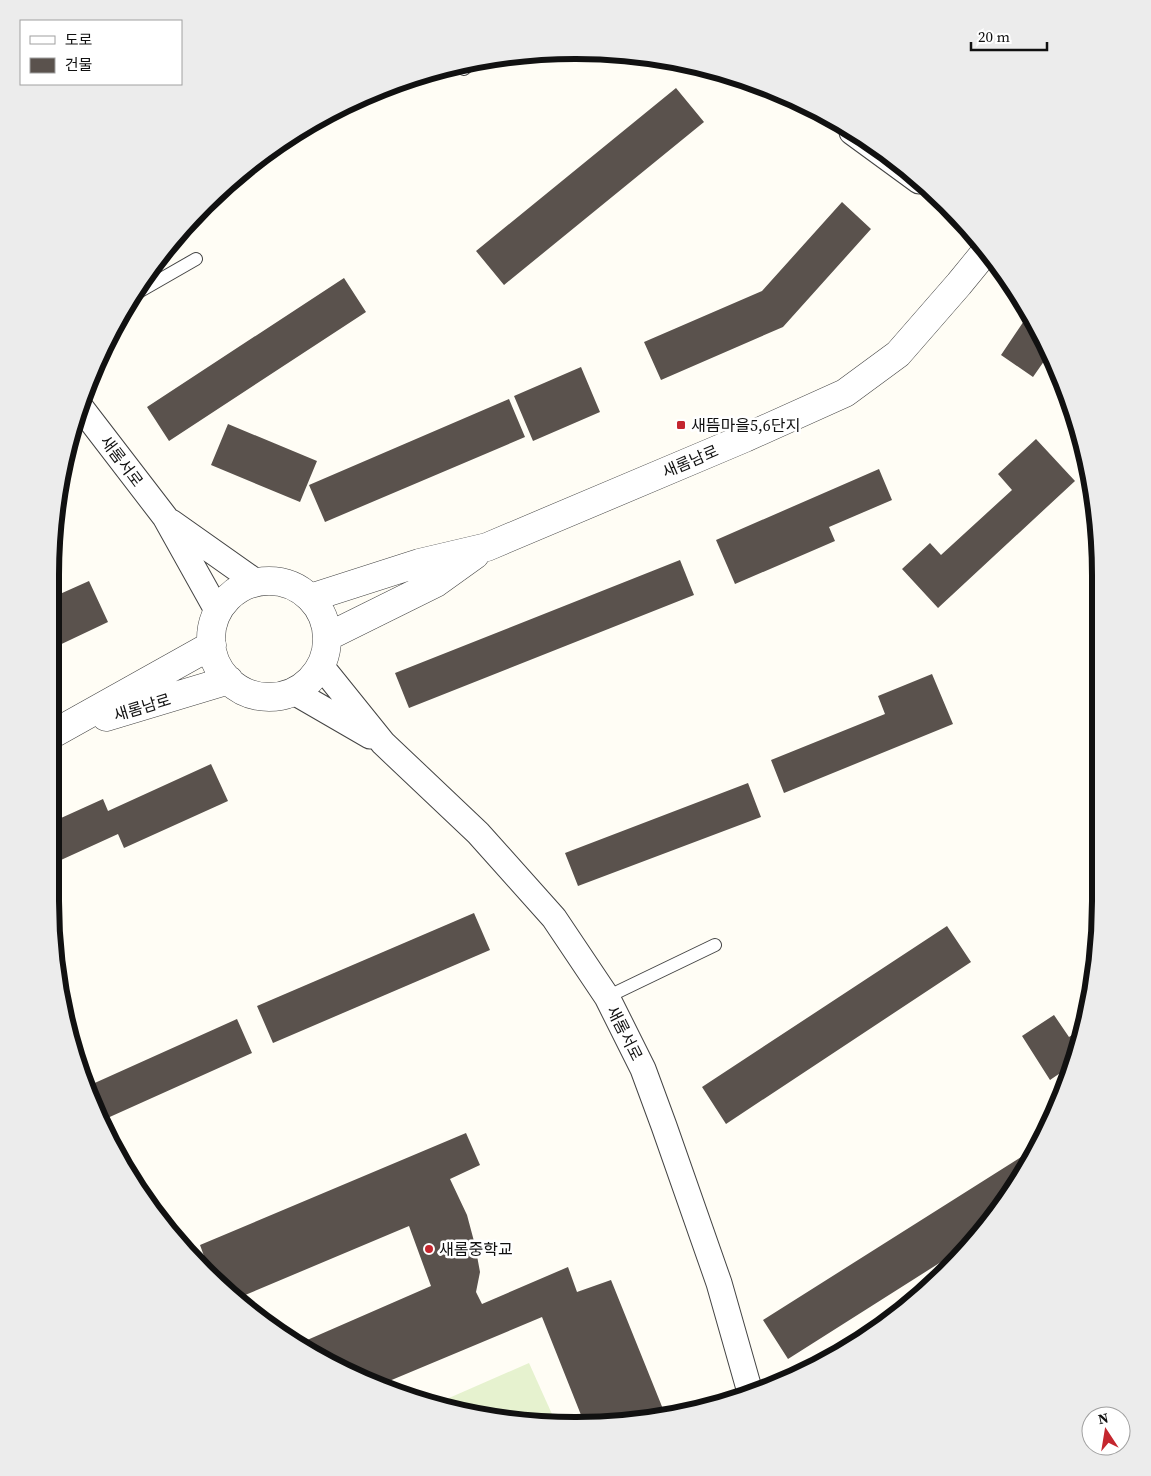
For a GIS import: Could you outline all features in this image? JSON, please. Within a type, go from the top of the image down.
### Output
[{"type":"street","name":"새롬남로","points":[[310,598],[419,563],[487,547],[745,438],[845,393],[898,354],[981,256]]},
{"type":"street","name":"새롬서로","points":[[85,413],[164,517]]},
{"type":"street","points":[[164,517],[256,582]]},
{"type":"street","points":[[164,517],[218,612]]},
{"type":"street","name":"새롬남로","points":[[327,637],[436,583],[487,547]]},
{"type":"street","points":[[276,581],[294,587],[310,598],[319,609],[325,623],[327,637],[326,652],[321,666],[309,681],[294,692],[277,697],[259,696],[243,691],[229,680],[217,664],[212,645],[212,628],[218,612],[227,599],[241,589],[256,582],[276,581]]},
{"type":"street","name":"새롬남로","points":[[59,731],[212,645]]},
{"type":"street","points":[[321,666],[383,743]]},
{"type":"street","name":"새롬남로","points":[[59,732],[229,680]]},
{"type":"street","points":[[294,692],[383,743]]},
{"type":"street","name":"새롬서로","points":[[383,743],[478,833],[554,918],[606,997],[643,1070],[664,1126],[719,1283],[749,1387]]},
{"type":"lane","points":[[146,287],[196,259]]},
{"type":"lane","points":[[606,997],[715,945]]},
{"type":"green space","points":[[529,1363],[553,1416],[508,1413],[444,1400]]},
{"type":"building","points":[[676,88],[704,122],[504,285],[476,251]]},
{"type":"building","points":[[842,202],[871,229],[783,327],[661,380],[644,342],[762,291]]},
{"type":"building","points":[[344,278],[366,312],[169,441],[147,407]]},
{"type":"building","points":[[1025,320],[1045,360],[1033,377],[1001,355]]},
{"type":"building","points":[[581,367],[600,412],[533,441],[514,396]]},
{"type":"building","points":[[509,399],[525,437],[325,522],[309,485]]},
{"type":"building","points":[[228,424],[317,461],[300,502],[211,465]]},
{"type":"building","points":[[1036,439],[1075,481],[938,608],[902,569],[930,543],[941,555],[1012,490],[998,474]]},
{"type":"building","points":[[879,469],[892,500],[829,527],[835,541],[735,584],[716,540]]},
{"type":"building","points":[[680,560],[694,595],[409,708],[395,673]]},
{"type":"building","points":[[89,581],[108,622],[59,645],[59,594]]},
{"type":"building","points":[[932,674],[953,724],[784,793],[771,760],[885,714],[878,696]]},
{"type":"building","points":[[211,764],[228,801],[124,848],[118,834],[59,861],[59,819],[103,799],[108,811]]},
{"type":"building","points":[[748,783],[761,817],[578,886],[565,853]]},
{"type":"building","points":[[474,913],[490,950],[273,1043],[257,1006]]},
{"type":"building","points":[[947,926],[971,962],[726,1124],[702,1087]]},
{"type":"building","points":[[1054,1015],[1069,1037],[1075,1033],[1064,1071],[1050,1080],[1022,1036]]},
{"type":"building","points":[[237,1019],[252,1053],[107,1118],[93,1084]]},
{"type":"building","points":[[466,1133],[480,1165],[450,1179],[467,1215],[475,1245],[480,1272],[476,1292],[482,1304],[568,1267],[577,1292],[611,1280],[663,1409],[643,1413],[582,1417],[542,1317],[388,1382],[347,1364],[305,1341],[431,1286],[409,1226],[243,1296],[206,1262],[200,1245]]},
{"type":"building","points":[[1026,1154],[1005,1188],[985,1215],[950,1256],[788,1359],[763,1320]]},
{"type":"place","name":"새뜸마을5,6단지","points":[[681,425]]},
{"type":"place","name":"새롬중학교","points":[[429,1249]]}]
